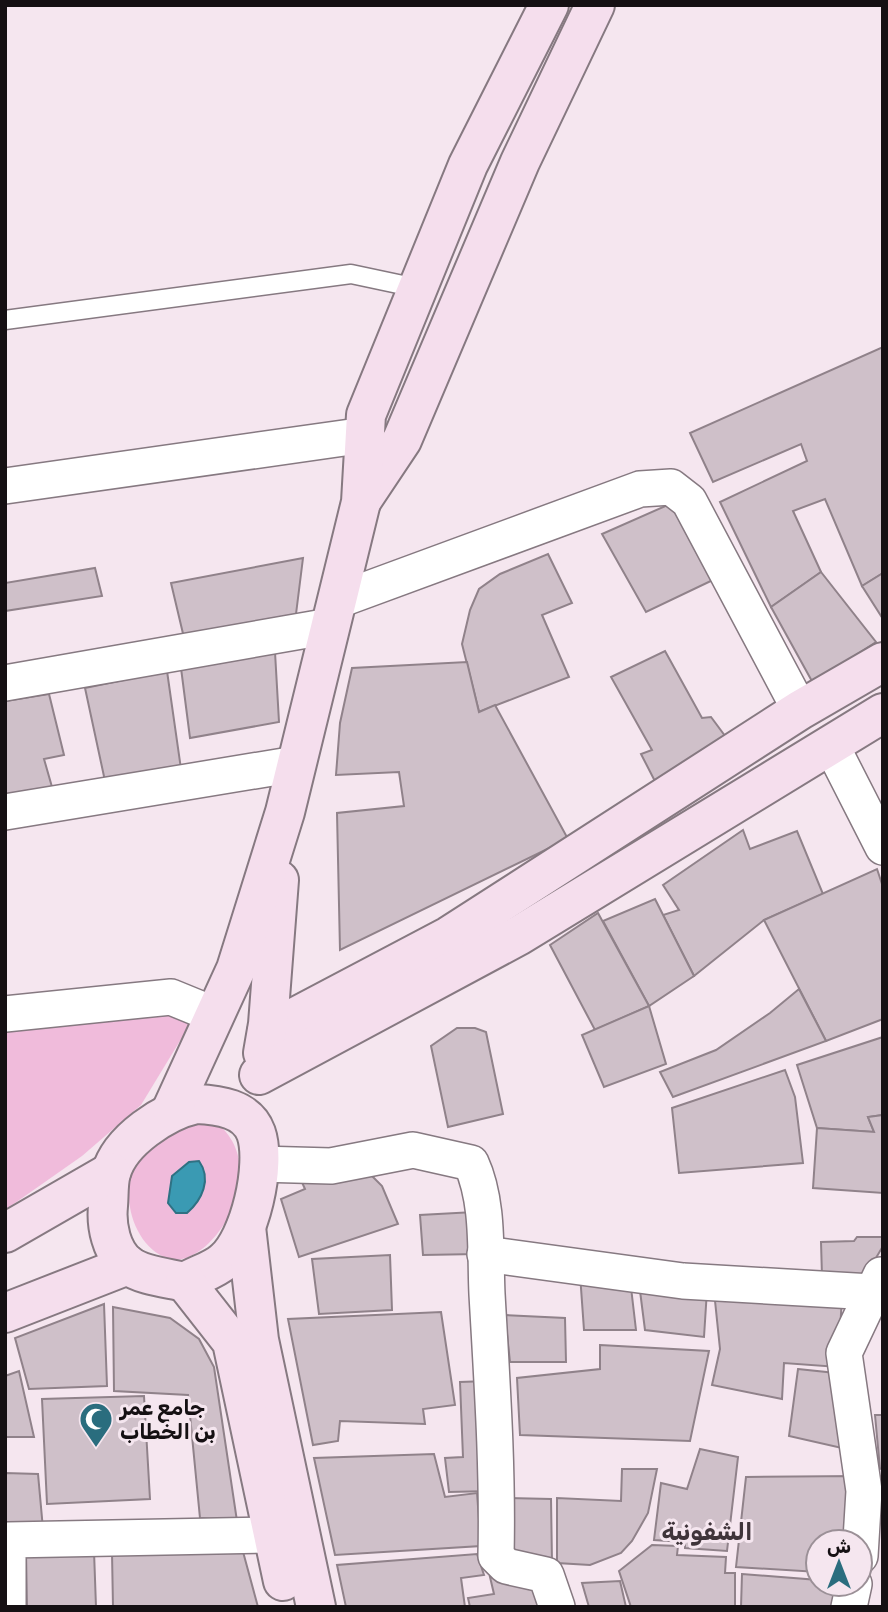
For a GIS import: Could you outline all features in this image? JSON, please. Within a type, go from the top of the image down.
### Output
[{"type":"main road","points":[[172,1109],[236,969],[285,811],[361,502],[366,415],[468,165],[549,5]]},
{"type":"main road","points":[[361,502],[402,440],[520,162],[595,5]]},
{"type":"main road","points":[[267,1032],[449,936],[800,710],[883,662]]},
{"type":"main road","points":[[259,1075],[517,936],[883,713]]},
{"type":"main road","points":[[285,811],[267,1032],[259,1075],[257,1147],[246,1227],[259,1340],[316,1607]]},
{"type":"main road","points":[[257,1147],[236,1110],[220,1105],[196,1104],[172,1109],[149,1124],[120,1157],[111,1172],[106,1223],[114,1246],[128,1265],[186,1282],[232,1342],[288,1607]]},
{"type":"main road","points":[[5,1233],[111,1172]]},
{"type":"main road","points":[[186,1282],[225,1261],[246,1227]]},
{"type":"main road","points":[[5,1313],[128,1265]]},
{"type":"street","points":[[5,486],[365,435]]},
{"type":"street","points":[[5,682],[333,613],[640,489],[671,487],[689,501],[800,710]]},
{"type":"street","points":[[831,745],[883,847]]},
{"type":"street","points":[[5,812],[296,764]]},
{"type":"street","points":[[5,1014],[171,998],[215,1015]]},
{"type":"street","points":[[257,1147],[331,1166],[413,1150],[471,1163],[480,1183],[485,1254],[498,1480],[496,1556],[506,1566],[546,1575],[557,1607]]},
{"type":"street","points":[[485,1254],[683,1281],[877,1282],[844,1353],[864,1491],[862,1528]]},
{"type":"street","points":[[8,1607],[8,1540],[273,1535]]},
{"type":"lane","points":[[5,320],[351,274],[417,288]]},
{"type":"shaded area","points":[[180,1009],[192,1021],[141,1105],[82,1156],[5,1210],[5,1031]]},
{"type":"shaded area","points":[[214,1121],[232,1141],[240,1165],[238,1190],[230,1215],[216,1236],[199,1251],[181,1259],[164,1257],[144,1240],[132,1216],[129,1190],[134,1164],[142,1154],[179,1124]]},
{"type":"water","points":[[199,1161],[205,1175],[201,1196],[187,1213],[176,1213],[168,1203],[172,1176],[189,1162]]},
{"type":"building","points":[[883,347],[883,573],[862,586],[825,499],[793,511],[821,572],[771,607],[720,502],[807,461],[801,444],[713,482],[690,433]]},
{"type":"building","points":[[670,504],[715,579],[646,612],[602,534]]},
{"type":"building","points":[[548,554],[572,603],[542,615],[569,677],[479,712],[462,644],[470,610],[479,589],[500,574]]},
{"type":"building","points":[[303,558],[295,622],[185,642],[171,583]]},
{"type":"building","points":[[95,568],[102,596],[5,611],[5,583]]},
{"type":"building","points":[[821,572],[876,642],[813,683],[771,607]]},
{"type":"building","points":[[883,573],[883,619],[862,586]]},
{"type":"building","points":[[665,651],[702,718],[711,717],[731,744],[660,791],[641,754],[652,750],[611,677]]},
{"type":"building","points":[[275,652],[279,722],[190,738],[181,668]]},
{"type":"building","points":[[467,662],[479,712],[495,705],[568,839],[340,950],[337,813],[404,806],[399,772],[336,775],[340,723],[352,668]]},
{"type":"building","points":[[167,671],[181,769],[105,781],[85,688]]},
{"type":"building","points":[[49,694],[64,755],[44,759],[54,794],[5,802],[5,701]]},
{"type":"building","points":[[743,830],[750,849],[797,831],[823,894],[764,920],[694,976],[663,915],[679,910],[663,885]]},
{"type":"building","points":[[877,869],[883,887],[883,1019],[826,1041],[764,920]]},
{"type":"building","points":[[655,899],[694,976],[649,1006],[603,921]]},
{"type":"building","points":[[598,913],[649,1006],[595,1030],[550,945]]},
{"type":"building","points":[[799,989],[826,1041],[673,1097],[660,1072],[716,1050],[770,1013]]},
{"type":"building","points":[[649,1006],[666,1064],[604,1087],[582,1035]]},
{"type":"building","points":[[457,1028],[475,1028],[486,1032],[503,1114],[448,1127],[431,1046]]},
{"type":"building","points":[[883,1037],[883,1115],[868,1117],[874,1132],[817,1128],[797,1065]]},
{"type":"building","points":[[785,1070],[795,1097],[803,1163],[679,1173],[672,1108]]},
{"type":"building","points":[[883,1115],[883,1193],[813,1188],[817,1128],[874,1132],[868,1117]]},
{"type":"building","points":[[370,1174],[382,1186],[398,1224],[299,1257],[281,1199],[305,1189],[301,1180]]},
{"type":"building","points":[[474,1212],[477,1254],[423,1255],[420,1215]]},
{"type":"building","points":[[857,1237],[883,1237],[883,1246],[873,1263],[864,1273],[852,1277],[822,1276],[821,1242],[854,1241]]},
{"type":"building","points":[[390,1255],[392,1310],[319,1314],[312,1259]]},
{"type":"building","points":[[580,1274],[630,1279],[636,1330],[584,1330]]},
{"type":"building","points":[[639,1283],[707,1290],[704,1337],[645,1330]]},
{"type":"building","points":[[714,1291],[842,1296],[838,1367],[784,1363],[782,1399],[712,1385],[720,1349]]},
{"type":"building","points":[[104,1304],[107,1386],[29,1389],[15,1338]]},
{"type":"building","points":[[113,1307],[170,1318],[199,1339],[214,1367],[237,1521],[200,1518],[188,1395],[114,1391]]},
{"type":"building","points":[[441,1312],[455,1405],[423,1409],[425,1424],[340,1421],[338,1441],[313,1445],[288,1319]]},
{"type":"building","points":[[505,1315],[565,1318],[566,1362],[510,1362]]},
{"type":"building","points":[[600,1345],[709,1351],[690,1441],[520,1435],[517,1378],[600,1369]]},
{"type":"building","points":[[798,1369],[845,1374],[855,1451],[789,1436]]},
{"type":"building","points":[[19,1371],[34,1437],[5,1437],[5,1376]]},
{"type":"building","points":[[487,1381],[491,1491],[449,1492],[445,1458],[463,1457],[460,1382]]},
{"type":"building","name":"جامع عمر بن الخطاب","points":[[144,1396],[150,1499],[47,1504],[42,1399]]},
{"type":"building","points":[[875,1415],[883,1415],[883,1468],[880,1469]]},
{"type":"building","points":[[700,1449],[738,1457],[727,1551],[685,1548],[685,1542],[654,1540],[661,1483],[687,1489]]},
{"type":"building","points":[[434,1454],[445,1497],[477,1493],[481,1546],[335,1555],[314,1458]]},
{"type":"building","points":[[622,1469],[657,1469],[648,1513],[632,1541],[621,1553],[590,1565],[557,1563],[557,1498],[621,1501]]},
{"type":"building","points":[[5,1473],[38,1474],[43,1529],[5,1529]]},
{"type":"building","points":[[857,1476],[852,1528],[804,1528],[804,1571],[736,1567],[746,1477]]},
{"type":"building","points":[[507,1498],[551,1499],[552,1562],[504,1555]]},
{"type":"building","points":[[652,1545],[678,1546],[677,1555],[726,1557],[725,1573],[735,1573],[735,1607],[631,1607],[619,1571]]},
{"type":"building","points":[[242,1548],[258,1607],[113,1607],[112,1553]]},
{"type":"building","points":[[94,1551],[96,1607],[27,1607],[26,1552]]},
{"type":"building","points":[[477,1554],[484,1575],[461,1578],[465,1607],[346,1607],[337,1565]]},
{"type":"building","points":[[742,1574],[804,1579],[804,1598],[840,1598],[838,1607],[741,1607]]},
{"type":"building","points":[[490,1577],[541,1587],[545,1607],[470,1607],[468,1598],[494,1594]]},
{"type":"building","points":[[620,1581],[626,1607],[589,1607],[582,1583]]},
{"type":"place","name":"جامع عمر بن الخطاب","points":[[96,1449]]},
{"type":"district","name":"الشفونية","points":[[707,1532]]}]
